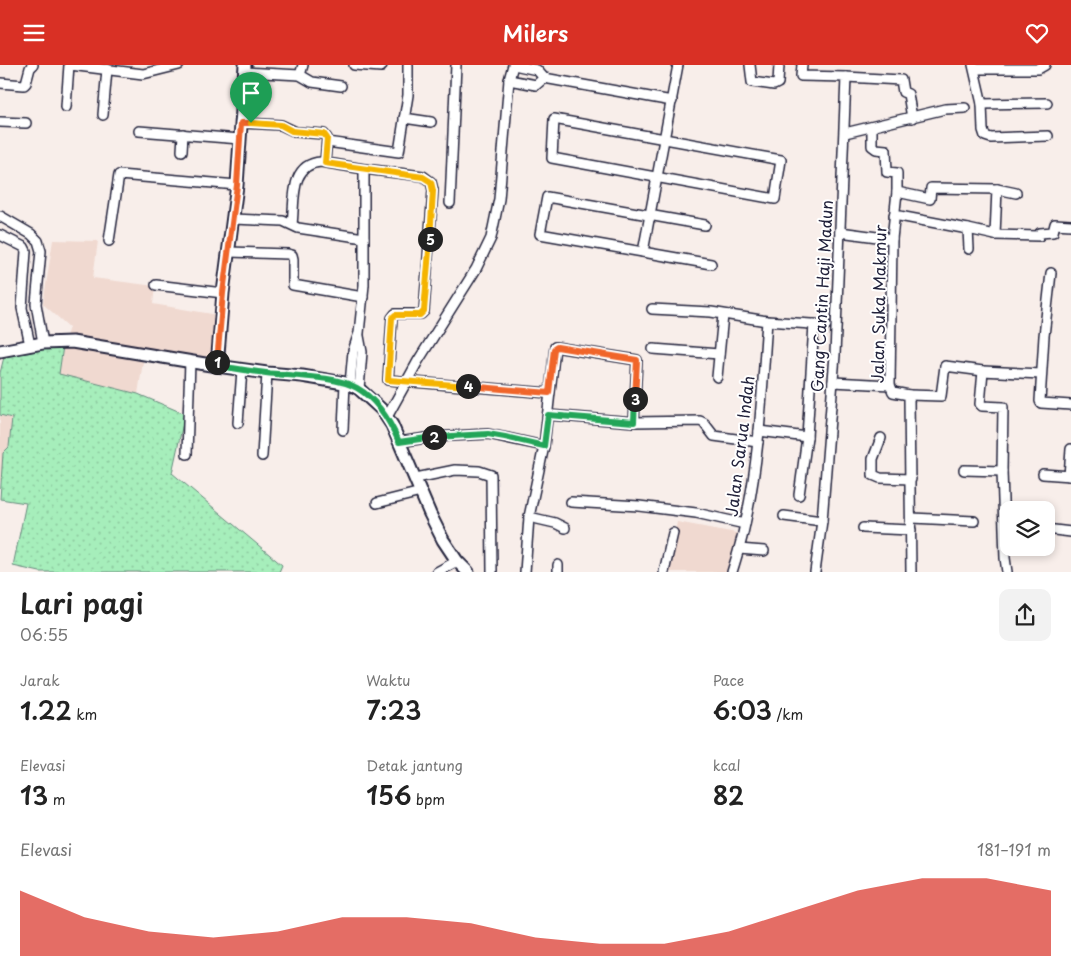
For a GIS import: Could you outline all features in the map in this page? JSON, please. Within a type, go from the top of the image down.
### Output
[{"type":"main road","points":[[217,366],[223,293],[237,184],[245,69]]},
{"type":"main road","points":[[0,351],[43,343],[72,342],[242,370],[302,376],[351,385],[382,410],[387,417],[443,541],[457,561],[468,572]]},
{"type":"street","points":[[0,83],[24,85],[30,68],[33,65]]},
{"type":"street","points":[[66,107],[69,65],[143,74],[179,65]]},
{"type":"street","points":[[300,75],[303,65]]},
{"type":"street","points":[[354,65],[382,67],[382,65]]},
{"type":"street","points":[[327,142],[398,153],[408,95],[408,65]]},
{"type":"street","points":[[450,203],[456,65]]},
{"type":"street","points":[[387,417],[476,269],[491,238],[499,199],[509,80],[513,65],[537,70],[544,79],[672,101]]},
{"type":"street","points":[[643,252],[678,65]]},
{"type":"street","points":[[750,65],[752,81],[774,85],[778,83],[779,65]]},
{"type":"street","points":[[802,65],[801,76],[901,80],[903,92],[908,94],[912,118]]},
{"type":"street","points":[[1045,65],[1038,69],[974,67],[982,103],[983,131],[985,136],[991,138],[1048,136]]},
{"type":"street","points":[[103,115],[107,69]]},
{"type":"street","points":[[245,69],[300,75],[312,81],[341,86]]},
{"type":"street","name":"Gang Cantin Haji Madun","points":[[815,572],[822,521],[833,382],[846,77]]},
{"type":"street","points":[[509,80],[536,85],[544,79]]},
{"type":"street","points":[[982,103],[1047,103]]},
{"type":"street","points":[[845,133],[945,109],[965,108]]},
{"type":"street","points":[[404,118],[431,122]]},
{"type":"street","points":[[554,119],[665,139],[781,160],[775,199],[552,158],[554,119]]},
{"type":"street","points":[[0,122],[26,123]]},
{"type":"street","points":[[241,123],[281,125],[292,131],[319,133],[326,136],[325,163]]},
{"type":"street","name":"Jalan Suka Makmur","points":[[872,127],[872,146],[876,149],[886,150],[887,172],[897,173],[892,239],[890,385],[893,393],[909,395]]},
{"type":"street","points":[[139,131],[240,139]]},
{"type":"street","points":[[182,151],[183,135]]},
{"type":"street","points":[[292,224],[297,177],[311,165],[325,163],[423,177],[431,182],[433,191],[424,311],[420,315],[395,315],[392,318],[388,380],[549,393]]},
{"type":"street","points":[[344,431],[351,385],[362,352],[359,333],[363,297],[364,169]]},
{"type":"street","points":[[125,171],[237,184]]},
{"type":"street","points":[[109,241],[119,175],[162,180],[237,184]]},
{"type":"street","points":[[897,192],[930,199],[931,187],[997,189],[1016,193]]},
{"type":"street","points":[[995,235],[997,189]]},
{"type":"street","points":[[705,225],[547,197],[540,234],[711,265]]},
{"type":"street","points":[[0,215],[32,234],[38,241],[40,251],[36,305],[43,343]]},
{"type":"street","points":[[894,215],[995,235],[1040,236],[1040,233],[1053,232],[1055,224],[1071,225]]},
{"type":"street","points":[[233,219],[283,221],[307,229],[364,238]]},
{"type":"street","points":[[968,229],[969,249]]},
{"type":"street","points":[[840,232],[892,239]]},
{"type":"street","points":[[0,235],[24,247],[26,251],[22,308],[30,345]]},
{"type":"street","points":[[229,252],[292,255],[293,285],[363,297]]},
{"type":"street","points":[[1051,273],[1041,374],[1041,403],[1071,405]]},
{"type":"street","points":[[24,280],[38,279]]},
{"type":"street","points":[[156,285],[223,293]]},
{"type":"street","points":[[652,309],[711,312],[767,321],[826,325]]},
{"type":"street","points":[[717,377],[723,315]]},
{"type":"street","name":"Jalan Sarua Indah","points":[[733,572],[745,524],[758,442],[767,321]]},
{"type":"street","points":[[799,495],[806,437],[814,325]]},
{"type":"street","points":[[525,572],[529,517],[544,446],[555,347],[635,359],[637,361],[634,422]]},
{"type":"street","points":[[653,349],[719,354]]},
{"type":"street","points":[[188,454],[190,361]]},
{"type":"street","points":[[911,572],[912,519],[909,395],[941,397],[945,366],[983,371],[1041,374]]},
{"type":"street","points":[[238,423],[242,370]]},
{"type":"street","points":[[983,371],[980,405],[1003,407],[1002,471],[1007,568]]},
{"type":"street","points":[[262,456],[266,373]]},
{"type":"street","points":[[833,382],[890,385]]},
{"type":"street","points":[[548,415],[634,422],[700,421],[704,423],[714,436],[758,442]]},
{"type":"street","points":[[759,431],[806,437]]},
{"type":"street","points":[[399,442],[433,437],[488,434],[544,446]]},
{"type":"street","points":[[881,438],[873,459],[873,475],[880,478],[911,479]]},
{"type":"street","points":[[1043,474],[1070,476],[1071,449]]},
{"type":"street","points":[[416,478],[455,470],[479,471],[491,475],[492,572]]},
{"type":"street","points":[[964,470],[1002,471]]},
{"type":"street","points":[[377,503],[421,492]]},
{"type":"street","points":[[571,502],[648,507],[696,513],[745,524]]},
{"type":"street","points":[[784,516],[822,521]]},
{"type":"street","points":[[529,517],[555,523],[565,528]]},
{"type":"street","points":[[912,519],[974,521]]},
{"type":"street","points":[[863,528],[912,531]]},
{"type":"street","points":[[1055,530],[1071,532]]},
{"type":"street","points":[[664,572],[673,533]]},
{"type":"street","points":[[739,549],[764,551]]},
{"type":"street","points":[[437,572],[457,561]]},
{"type":"shaded area","points":[[53,240],[98,241],[93,278],[155,286],[153,304],[218,315],[214,363],[145,349],[138,394],[59,374],[63,346],[69,327],[43,304]]},
{"type":"shaded area","points":[[0,415],[12,417],[9,447],[0,483]]},
{"type":"shaded area","points":[[677,522],[742,534],[733,572],[667,572]]},
{"type":"green space","points":[[63,346],[59,374],[138,394],[185,414],[172,473],[282,565],[279,572],[40,572],[13,566],[26,503],[0,499],[3,453],[9,447],[12,418],[0,415],[0,373],[4,357]]},
{"type":"route","points":[[241,123],[251,123],[281,125],[292,131],[324,134],[327,138],[325,163],[423,177],[431,182],[433,191],[424,311],[420,315],[395,315],[392,318],[388,380],[549,393],[555,347],[635,359],[637,361],[634,422],[548,415],[544,446],[488,434],[433,437],[399,442],[392,425],[382,410],[359,389],[350,384],[217,366],[223,293],[237,185],[241,123]]}]
